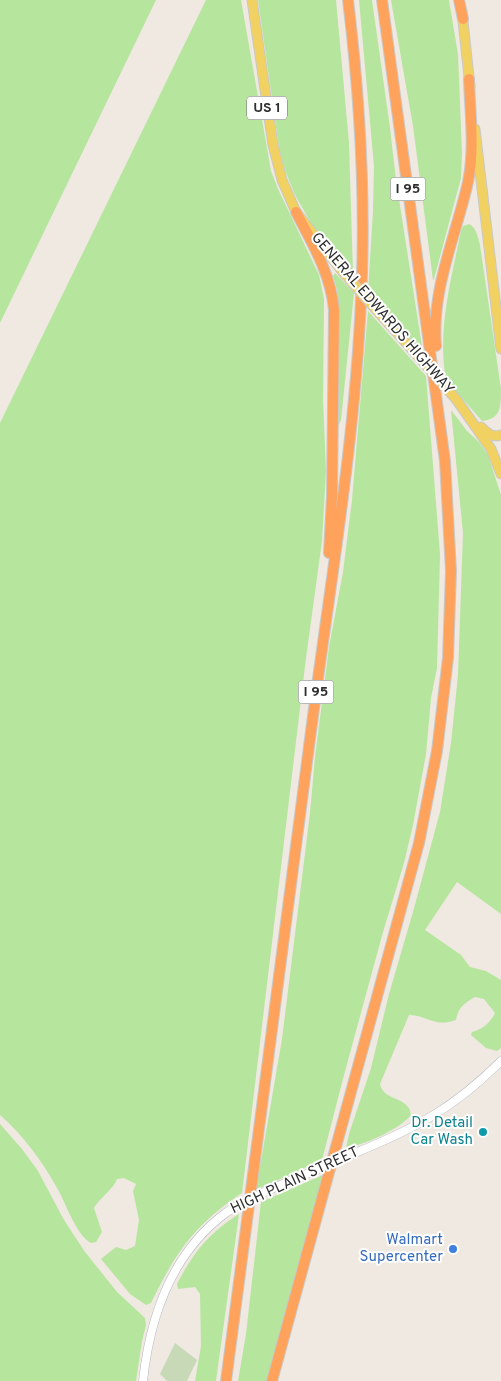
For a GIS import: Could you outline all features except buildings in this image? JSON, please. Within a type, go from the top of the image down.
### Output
[{"type":"highway","name":"I 95","points":[[226,1381],[352,412],[362,282],[363,208],[361,133],[348,0]]},
{"type":"highway","name":"I 95","points":[[272,1381],[414,861],[427,807],[438,742],[448,658],[451,571],[446,470],[382,0]]},
{"type":"highway","points":[[460,0],[463,19]]},
{"type":"highway","points":[[434,377],[436,324],[440,294],[467,183],[470,163],[469,79]]},
{"type":"highway","points":[[296,212],[326,272],[334,310],[332,496],[329,540],[330,586]]},
{"type":"main road","name":"GENERAL EDWARDS HIGHWAY","points":[[252,0],[275,154],[282,180],[296,212],[343,272],[467,412],[491,449],[501,474]]},
{"type":"main road","points":[[463,19],[501,349]]},
{"type":"main road","points":[[467,412],[488,434],[501,435]]},
{"type":"main road","name":"HIGH PLAIN STREET","points":[[143,1381],[154,1324],[170,1279],[180,1260],[209,1226],[242,1202],[405,1132],[442,1111],[467,1093],[501,1061]]},
{"type":"green space","points":[[0,0],[156,0],[0,323]]},
{"type":"green space","points":[[206,0],[241,0],[271,171],[319,275],[324,299],[323,399],[326,471],[322,541],[306,658],[242,1193],[199,1228],[178,1254],[151,1303],[146,1305],[130,1294],[101,1259],[116,1247],[126,1250],[135,1246],[139,1220],[133,1191],[136,1184],[124,1178],[117,1179],[113,1187],[97,1204],[94,1208],[102,1232],[96,1242],[91,1243],[76,1226],[57,1188],[38,1158],[0,1115],[0,423]]},
{"type":"green space","points":[[258,0],[336,0],[349,143],[353,274],[338,260],[315,230],[295,195],[286,173],[279,148]]},
{"type":"green space","points":[[359,0],[372,0],[396,180],[423,353],[368,292],[374,166]]},
{"type":"green space","points":[[391,0],[449,0],[458,54],[462,153],[461,178],[433,280],[413,126]]},
{"type":"green space","points":[[469,224],[475,230],[480,245],[501,389],[499,411],[493,418],[482,421],[446,380],[444,361],[444,324],[449,286],[461,231],[463,226]]},
{"type":"green space","points":[[335,273],[354,293],[341,420],[338,426],[339,326],[337,290],[333,276]]},
{"type":"green space","points":[[368,311],[426,376],[440,554],[437,668],[431,698],[426,754],[413,825],[322,1160],[256,1190],[282,1039],[329,647],[343,572],[352,500]]},
{"type":"green space","points":[[451,410],[488,455],[501,495],[501,914],[457,882],[425,930],[461,955],[470,967],[486,971],[501,980],[501,1048],[497,1051],[486,1048],[471,1035],[472,1032],[486,1025],[495,1013],[484,999],[475,997],[468,1001],[460,1009],[456,1020],[448,1022],[436,1022],[409,1015],[380,1084],[385,1093],[405,1104],[411,1115],[399,1126],[381,1136],[346,1148],[371,1068],[389,994],[440,812],[451,743],[458,675],[463,533]]},
{"type":"green space","points":[[0,1124],[38,1171],[64,1220],[85,1252],[117,1292],[145,1318],[146,1325],[136,1381],[0,1381]]},
{"type":"green space","points":[[323,1175],[267,1381],[238,1381],[246,1334],[261,1202]]},
{"type":"green space","points":[[239,1214],[216,1381],[195,1381],[201,1346],[200,1294],[195,1287],[178,1289],[177,1284],[189,1263],[210,1236]]},
{"type":"green space","points":[[175,1343],[197,1360],[187,1381],[167,1381],[160,1374]]},
{"type":"place","name":"Dr. Detail Car Wash","points":[[483,1132]]},
{"type":"place","name":"Walmart Supercenter","points":[[453,1249]]}]
